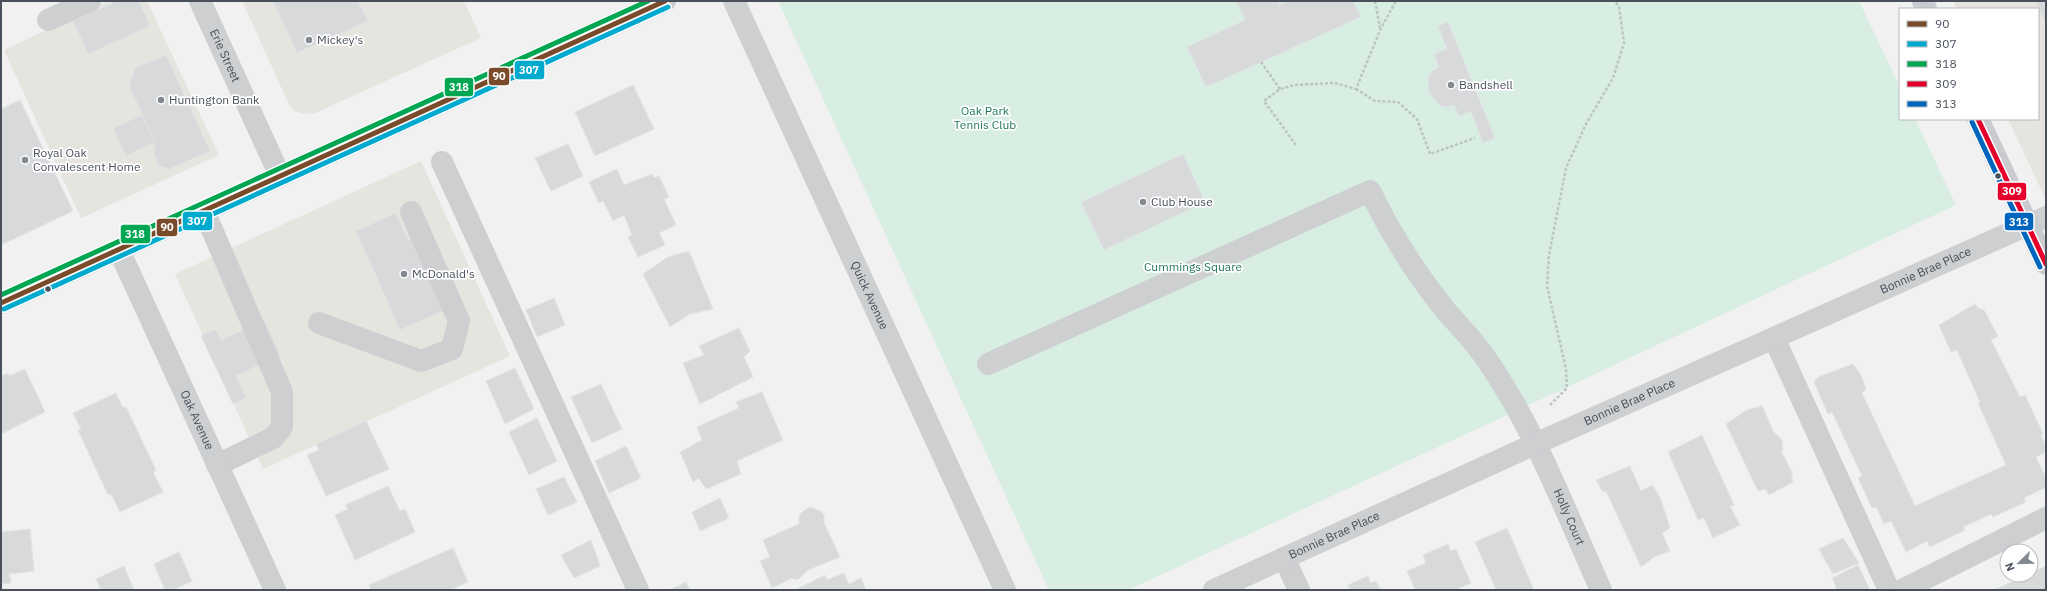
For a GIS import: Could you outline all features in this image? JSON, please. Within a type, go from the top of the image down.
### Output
[{"type":"main road","points":[[1,303],[665,1]]},
{"type":"main road","points":[[1979,120],[2037,221],[2046,264]]},
{"type":"street","points":[[48,20],[90,1]]},
{"type":"street","name":"Erie Street","points":[[200,1],[280,176]]},
{"type":"street","name":"Quick Avenue","points":[[734,1],[1005,590]]},
{"type":"street","points":[[442,162],[638,590]]},
{"type":"street","name":"Holly Court","points":[[988,364],[1370,191],[1393,235],[1415,270],[1487,360],[1506,390],[1535,444],[1601,590]]},
{"type":"street","points":[[204,211],[282,392],[282,427],[273,438],[217,465]]},
{"type":"street","points":[[319,323],[421,361],[452,349],[459,321],[411,212]]},
{"type":"street","name":"Bonnie Brae Place","points":[[1214,590],[1535,444],[2037,221]]},
{"type":"street","name":"Oak Avenue","points":[[119,250],[275,590]]},
{"type":"street","points":[[1774,338],[1889,590]]},
{"type":"street","points":[[1902,590],[2046,518]]},
{"type":"street","points":[[1284,558],[1299,590]]},
{"type":"path","points":[[1375,1],[1381,28]]},
{"type":"path","points":[[1356,89],[1381,28],[1396,1]]},
{"type":"path","points":[[1550,406],[1567,388],[1566,369],[1547,286],[1549,255],[1566,168],[1586,124],[1613,78],[1624,42],[1619,7],[1615,1]]},
{"type":"path","points":[[1261,62],[1280,89]]},
{"type":"path","points":[[1296,145],[1264,101],[1280,89],[1295,85],[1335,83],[1356,89],[1375,101],[1398,102],[1418,119],[1430,154],[1475,138]]},
{"type":"shaded area","points":[[108,1],[147,1],[219,155],[81,218],[4,50]]},
{"type":"shaded area","points":[[242,1],[464,1],[481,38],[315,113],[302,114],[293,110],[286,98]]},
{"type":"shaded area","points":[[1953,1],[2046,1],[2046,200],[2008,120],[2039,120],[2039,8],[1956,8]]},
{"type":"shaded area","points":[[421,161],[510,356],[263,469],[175,274]]},
{"type":"green space","name":"Cummings Square","points":[[778,1],[1859,1],[1899,85],[1899,120],[1915,120],[1956,205],[1529,405],[1128,590],[1049,590]]},
{"type":"building","points":[[117,1],[139,1],[150,26],[88,54],[73,21]]},
{"type":"building","name":"Mickey's","points":[[273,1],[358,1],[368,21],[297,53]]},
{"type":"building","points":[[1236,1],[1278,1],[1280,5],[1288,1],[1353,1],[1361,17],[1206,87],[1187,47],[1245,20]]},
{"type":"building","points":[[2036,1],[2046,1],[2046,24]]},
{"type":"building","name":"Bandshell","points":[[1448,22],[1495,138],[1483,143],[1471,111],[1459,116],[1454,105],[1446,107],[1439,105],[1429,92],[1428,79],[1432,71],[1439,67],[1434,54],[1447,49],[1438,26]]},
{"type":"building","name":"Huntington Bank","points":[[166,55],[210,151],[169,169],[159,166],[154,154],[155,142],[129,86],[135,68]]},
{"type":"building","points":[[633,85],[654,129],[595,156],[575,112]]},
{"type":"building","name":"Royal Oak Convalescent Home","points":[[20,100],[73,211],[1,245],[1,109]]},
{"type":"building","points":[[142,115],[155,142],[126,156],[113,128]]},
{"type":"building","points":[[568,144],[583,176],[551,191],[535,158]]},
{"type":"building","name":"Club House","points":[[1183,154],[1205,202],[1104,250],[1081,202]]},
{"type":"building","points":[[617,169],[624,185],[652,174],[654,178],[659,176],[669,197],[664,199],[676,225],[659,233],[665,245],[638,257],[628,237],[632,235],[624,215],[613,221],[603,201],[599,203],[589,182]]},
{"type":"building","name":"McDonald's","points":[[396,213],[408,240],[415,237],[447,309],[400,330],[356,231]]},
{"type":"building","points":[[689,251],[713,309],[690,314],[670,327],[643,274],[668,257]]},
{"type":"building","points":[[554,298],[565,325],[537,337],[526,310]]},
{"type":"building","points":[[1975,304],[1978,308],[1984,310],[1998,336],[1991,340],[2020,397],[2025,395],[2043,434],[2041,435],[2046,447],[2046,452],[2036,457],[2046,478],[2046,487],[2024,498],[2026,502],[1993,517],[1991,514],[1963,527],[1965,530],[1930,547],[1927,541],[1906,552],[1891,521],[1884,524],[1876,507],[1872,508],[1858,478],[1862,476],[1832,412],[1828,414],[1814,382],[1818,377],[1853,364],[1861,375],[1866,389],[1862,393],[1915,506],[2006,465],[1978,403],[1980,402],[1957,350],[1951,352],[1939,325]]},
{"type":"building","points":[[264,320],[280,355],[236,376],[246,398],[233,404],[201,336],[215,329],[221,340]]},
{"type":"building","points":[[739,328],[750,351],[744,357],[753,377],[700,404],[683,363],[704,355],[699,346]]},
{"type":"building","points":[[515,368],[534,409],[505,424],[486,381]]},
{"type":"building","points":[[25,369],[45,412],[1,434],[1,376],[8,373],[9,376]]},
{"type":"building","points":[[601,384],[622,429],[592,443],[571,397]]},
{"type":"building","points":[[762,392],[783,440],[737,461],[741,474],[706,489],[699,478],[693,482],[680,452],[702,440],[697,427],[739,408],[736,402]]},
{"type":"building","points":[[116,393],[123,408],[126,407],[156,470],[153,472],[163,492],[120,512],[111,494],[108,495],[78,430],[81,429],[73,413]]},
{"type":"building","points":[[1762,406],[1773,431],[1782,440],[1783,450],[1781,451],[1793,474],[1791,476],[1793,482],[1769,495],[1765,489],[1758,491],[1726,424],[1747,410]]},
{"type":"building","points":[[537,418],[557,461],[529,475],[509,432]]},
{"type":"building","points":[[366,421],[389,469],[326,496],[307,455],[319,450],[316,444]]},
{"type":"building","points":[[1702,435],[1734,505],[1730,506],[1740,525],[1713,538],[1704,518],[1698,520],[1668,452]]},
{"type":"building","points":[[626,446],[641,478],[609,493],[595,461]]},
{"type":"building","points":[[1630,466],[1641,491],[1652,485],[1660,497],[1670,528],[1662,533],[1670,551],[1654,557],[1641,567],[1606,491],[1603,492],[1596,480]]},
{"type":"building","points":[[564,477],[577,502],[548,515],[536,489]]},
{"type":"building","points":[[388,486],[400,511],[405,509],[415,532],[355,560],[335,515],[348,509],[345,505]]},
{"type":"building","points":[[720,498],[729,518],[700,531],[692,512]]},
{"type":"building","points":[[810,507],[821,511],[824,515],[824,523],[840,557],[808,570],[796,580],[792,578],[772,588],[760,561],[770,557],[763,540],[799,524],[799,516]]},
{"type":"building","points":[[1507,528],[1534,590],[1496,590],[1475,542]]},
{"type":"building","points":[[30,529],[34,571],[9,574],[11,583],[1,584],[1,532]]},
{"type":"building","points":[[1843,538],[1859,563],[1833,574],[1819,549]]},
{"type":"building","points":[[591,540],[600,566],[574,578],[561,555]]},
{"type":"building","points":[[1448,544],[1451,551],[1456,549],[1471,583],[1455,590],[1415,590],[1407,571],[1426,563],[1423,555]]},
{"type":"building","points":[[453,548],[468,582],[450,590],[371,590],[369,585]]},
{"type":"building","points":[[179,552],[192,581],[173,590],[165,590],[154,564]]},
{"type":"building","points":[[1858,565],[1870,590],[1837,590],[1832,578]]},
{"type":"building","points":[[124,566],[134,590],[101,590],[96,579]]},
{"type":"building","points":[[2046,566],[2046,590],[1994,590],[2009,583],[2039,583],[2039,569]]},
{"type":"building","points":[[844,573],[849,584],[861,578],[866,590],[795,590],[825,575],[827,580]]},
{"type":"building","points":[[1368,576],[1371,583],[1376,581],[1381,590],[1350,590],[1348,585]]},
{"type":"building","points":[[686,582],[690,590],[669,590]]},
{"type":"transit line","name":"318","points":[[1,295],[648,1]]},
{"type":"transit line","name":"90","points":[[1,303],[665,1]]},
{"type":"transit line","name":"307","points":[[4,309],[668,7]]},
{"type":"transit line","name":"309","points":[[1978,120],[2046,264]]},
{"type":"transit line","name":"313","points":[[1972,122],[2040,267]]},
{"type":"place","name":"Mickey's","points":[[309,40]]},
{"type":"place","name":"Bandshell","points":[[1451,85]]},
{"type":"place","name":"Huntington Bank","points":[[161,100]]},
{"type":"place","name":"Royal Oak Convalescent Home","points":[[25,160]]},
{"type":"place","name":"Club House","points":[[1143,202]]},
{"type":"place","name":"McDonald's","points":[[404,274]]},
{"type":"park label","name":"Oak Park Tennis Club","points":[[985,118]]}]
